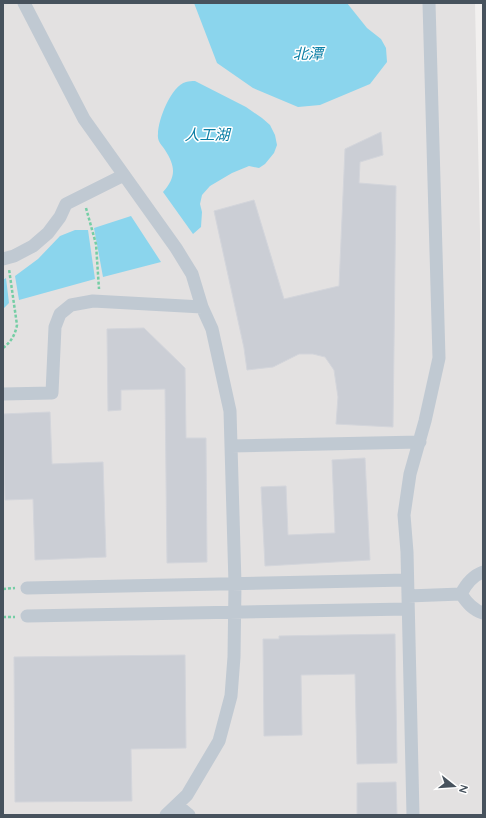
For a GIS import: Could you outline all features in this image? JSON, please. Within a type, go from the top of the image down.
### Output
[{"type":"street","points":[[24,3],[84,119],[176,248],[192,274],[202,307],[212,329],[230,411],[235,584],[232,696],[219,741],[188,795],[166,815]]},
{"type":"street","points":[[414,815],[407,552],[404,515],[410,474],[425,422],[439,358],[429,3]]},
{"type":"street","points":[[5,259],[33,246],[48,233],[60,217],[66,204],[124,175]]},
{"type":"street","points":[[3,394],[52,393],[55,327],[60,314],[71,305],[93,301],[202,307]]},
{"type":"street","points":[[231,446],[420,442]]},
{"type":"street","points":[[461,594],[467,583],[476,575],[483,572]]},
{"type":"street","points":[[27,588],[407,580]]},
{"type":"street","points":[[27,616],[235,613],[408,602],[461,594]]},
{"type":"street","points":[[461,594],[468,604],[483,613]]},
{"type":"street","points":[[177,805],[189,815]]},
{"type":"path","points":[[82,196],[96,244],[99,287],[98,302]]},
{"type":"path","points":[[3,348],[9,344],[15,334],[17,325],[5,259]]},
{"type":"shaded area","points":[[3,3],[475,3],[483,371],[483,815],[3,815]]},
{"type":"water","name":"北潭","points":[[194,3],[347,3],[367,28],[381,39],[386,48],[387,62],[370,84],[320,105],[298,107],[253,88],[217,63]]},
{"type":"water","name":"人工湖","points":[[195,81],[246,107],[262,118],[270,125],[275,135],[277,145],[274,153],[265,164],[259,168],[249,166],[232,173],[210,186],[202,195],[200,204],[202,212],[201,227],[193,234],[163,192],[172,177],[173,167],[169,156],[160,143],[158,137],[163,112],[175,90],[180,85]]},
{"type":"water","points":[[131,216],[161,262],[103,277],[94,228]]},
{"type":"water","points":[[75,230],[88,230],[95,279],[19,300],[15,276],[38,259],[60,236]]},
{"type":"water","points":[[6,278],[9,303],[3,309],[3,280]]},
{"type":"building","points":[[381,132],[383,155],[360,162],[359,183],[396,186],[393,427],[336,424],[338,397],[334,370],[325,357],[313,354],[299,354],[273,367],[247,370],[244,348],[214,211],[254,200],[284,299],[339,286],[345,149]]},
{"type":"building","points":[[144,328],[185,368],[186,438],[206,438],[207,562],[167,563],[165,389],[121,390],[121,410],[108,411],[107,329]]},
{"type":"building","points":[[50,412],[52,464],[103,462],[106,557],[35,560],[33,499],[5,500],[3,414]]},
{"type":"building","points":[[365,458],[370,560],[265,566],[261,487],[286,486],[288,535],[335,533],[332,460]]},
{"type":"building","points":[[395,634],[397,763],[357,764],[355,674],[301,675],[302,735],[264,736],[263,639],[279,639],[279,636]]},
{"type":"building","points":[[185,655],[186,748],[131,749],[132,801],[15,802],[14,657]]},
{"type":"building","points":[[396,782],[397,815],[357,815],[357,783]]}]
